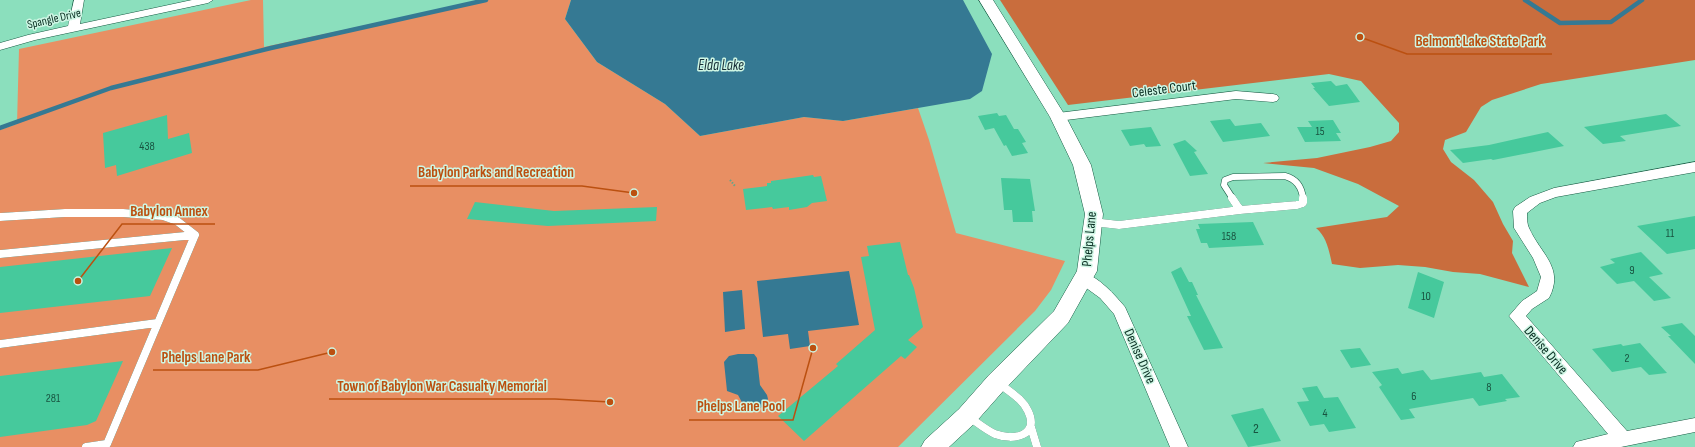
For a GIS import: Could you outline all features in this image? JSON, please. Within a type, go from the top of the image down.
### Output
[{"type":"street","points":[[73,28],[79,0]]},
{"type":"street","name":"Spangle Drive","points":[[0,47],[32,37],[208,0]]},
{"type":"street","name":"Phelps Lane","points":[[933,447],[967,416],[997,382],[1061,317],[1087,271],[1094,214],[1082,165],[1058,117],[986,0]]},
{"type":"street","name":"Celeste Court","points":[[1058,117],[1236,95],[1274,98]]},
{"type":"street","name":"Denise Drive","points":[[1623,439],[1518,316],[1527,305],[1544,294],[1548,277],[1540,257],[1521,228],[1520,211],[1535,200],[1554,193],[1695,167]]},
{"type":"street","name":"Denise Drive","points":[[1083,278],[1104,294],[1120,311],[1179,447]]},
{"type":"street","points":[[1582,447],[1695,425]]},
{"type":"lane","points":[[1093,222],[1119,225],[1240,210],[1297,205],[1303,203],[1304,198],[1293,178],[1285,176],[1233,177],[1225,180],[1224,185],[1240,210]]},
{"type":"lane","points":[[0,217],[65,213],[123,213],[163,216],[177,221],[195,235]]},
{"type":"lane","points":[[0,254],[195,235]]},
{"type":"lane","points":[[86,447],[104,445],[195,235]]},
{"type":"lane","points":[[0,344],[157,323]]},
{"type":"lane","points":[[997,382],[1022,402],[1029,414],[1037,447]]},
{"type":"lane","points":[[967,416],[994,433],[1006,437],[1016,438],[1026,435],[1031,427]]},
{"type":"path","points":[[730,180],[735,186]]},
{"type":"shaded area","points":[[251,0],[263,0],[264,47],[483,0],[571,0],[565,19],[597,62],[665,104],[700,136],[804,117],[843,121],[918,108],[929,140],[956,233],[1065,261],[1051,290],[1035,311],[898,447],[0,447],[0,130],[17,124],[19,49]]},
{"type":"shaded area","points":[[1000,0],[1695,0],[1695,60],[1541,84],[1492,100],[1481,107],[1466,132],[1445,140],[1443,149],[1451,162],[1474,180],[1493,202],[1513,241],[1512,253],[1529,287],[1480,274],[1453,272],[1425,267],[1398,265],[1360,268],[1332,264],[1329,249],[1325,240],[1316,228],[1387,217],[1399,206],[1358,184],[1314,168],[1263,163],[1317,158],[1391,141],[1399,132],[1399,123],[1361,81],[1329,74],[1068,105]]},
{"type":"water","name":"Elda Lake","points":[[571,0],[963,0],[992,54],[982,91],[970,99],[843,121],[804,117],[700,136],[665,104],[597,62],[565,19]]},
{"type":"water","points":[[849,271],[859,325],[808,331],[810,346],[790,349],[788,334],[763,337],[757,281]]},
{"type":"water","points":[[742,290],[745,329],[725,332],[723,292]]},
{"type":"water","points":[[738,354],[754,354],[757,358],[760,385],[768,399],[763,407],[749,410],[745,408],[738,395],[727,391],[724,362],[729,356]]},
{"type":"building","points":[[1331,81],[1336,86],[1347,84],[1360,102],[1329,106],[1313,88],[1315,88],[1311,83]]},
{"type":"building","points":[[997,113],[999,116],[1006,115],[1014,129],[1018,129],[1026,142],[1022,143],[1028,153],[1012,156],[1006,145],[1004,146],[994,128],[985,130],[978,116]]},
{"type":"building","points":[[1666,114],[1681,126],[1620,136],[1626,141],[1603,144],[1584,127]]},
{"type":"building","points":[[167,115],[168,139],[189,133],[192,153],[117,176],[116,165],[105,168],[103,133]]},
{"type":"building","points":[[1230,119],[1235,126],[1261,123],[1270,136],[1223,142],[1210,121]]},
{"type":"building","points":[[1333,120],[1341,133],[1336,133],[1341,141],[1305,142],[1297,127],[1312,127],[1308,121]]},
{"type":"building","points":[[1151,127],[1161,146],[1146,147],[1144,144],[1130,146],[1121,130]]},
{"type":"building","points":[[1548,132],[1564,146],[1493,160],[1463,163],[1450,150],[1489,145]]},
{"type":"building","points":[[1185,140],[1197,151],[1194,152],[1208,174],[1190,176],[1173,144]]},
{"type":"building","points":[[813,175],[814,177],[821,176],[827,201],[812,203],[807,207],[789,210],[789,207],[773,209],[772,207],[746,210],[743,189],[767,186],[767,183],[771,183],[771,181]]},
{"type":"building","points":[[1001,178],[1030,179],[1035,211],[1032,211],[1033,222],[1013,222],[1012,210],[1004,210]]},
{"type":"building","points":[[475,202],[554,211],[657,207],[656,221],[548,226],[467,219]]},
{"type":"building","points":[[1695,216],[1695,249],[1667,254],[1637,226]]},
{"type":"building","points":[[1253,222],[1264,245],[1209,248],[1207,243],[1201,243],[1196,229],[1200,229],[1198,224]]},
{"type":"building","points":[[900,242],[908,275],[914,288],[923,327],[908,340],[917,347],[905,359],[901,356],[804,441],[778,416],[838,366],[836,364],[875,330],[861,257],[869,256],[867,246]]},
{"type":"building","points":[[172,248],[150,296],[0,313],[0,267]]},
{"type":"building","points":[[1641,252],[1663,274],[1649,277],[1671,298],[1654,301],[1634,281],[1617,284],[1600,267],[1615,263],[1610,259]]},
{"type":"building","points":[[1181,267],[1189,282],[1192,282],[1198,295],[1196,295],[1223,348],[1204,350],[1187,316],[1191,316],[1171,272]]},
{"type":"building","points":[[1418,272],[1444,282],[1434,318],[1408,308]]},
{"type":"building","points":[[1682,323],[1695,336],[1695,364],[1668,336],[1671,336],[1661,327]]},
{"type":"building","points":[[1640,343],[1667,373],[1649,375],[1641,367],[1612,372],[1592,349],[1621,344],[1623,346]]},
{"type":"building","points":[[1360,348],[1371,365],[1351,368],[1340,350]]},
{"type":"building","points":[[123,361],[96,421],[87,425],[0,437],[0,376]]},
{"type":"building","points":[[1398,368],[1402,374],[1423,370],[1431,380],[1481,372],[1484,377],[1502,374],[1520,397],[1505,399],[1507,401],[1479,406],[1473,398],[1409,409],[1415,418],[1401,420],[1379,387],[1382,385],[1372,372]]},
{"type":"building","points":[[1317,386],[1324,398],[1338,397],[1356,428],[1329,432],[1324,424],[1310,426],[1297,402],[1309,401],[1302,388]]},
{"type":"building","points":[[1263,408],[1281,441],[1248,447],[1231,415]]},
{"type":"waterway","points":[[0,128],[111,88],[271,48],[486,0]]},
{"type":"waterway","points":[[1525,0],[1560,23],[1611,22],[1642,0]]},
{"type":"place","name":"Belmont Lake State Park","points":[[1360,37]]},
{"type":"place","name":"Babylon Parks and Recreation","points":[[634,193]]},
{"type":"place","name":"Babylon Annex","points":[[78,281]]},
{"type":"place","name":"Phelps Lane Pool","points":[[813,348]]},
{"type":"place","name":"Phelps Lane Park","points":[[332,352]]},
{"type":"place","name":"Town of Babylon War Casualty Memorial","points":[[610,402]]}]
